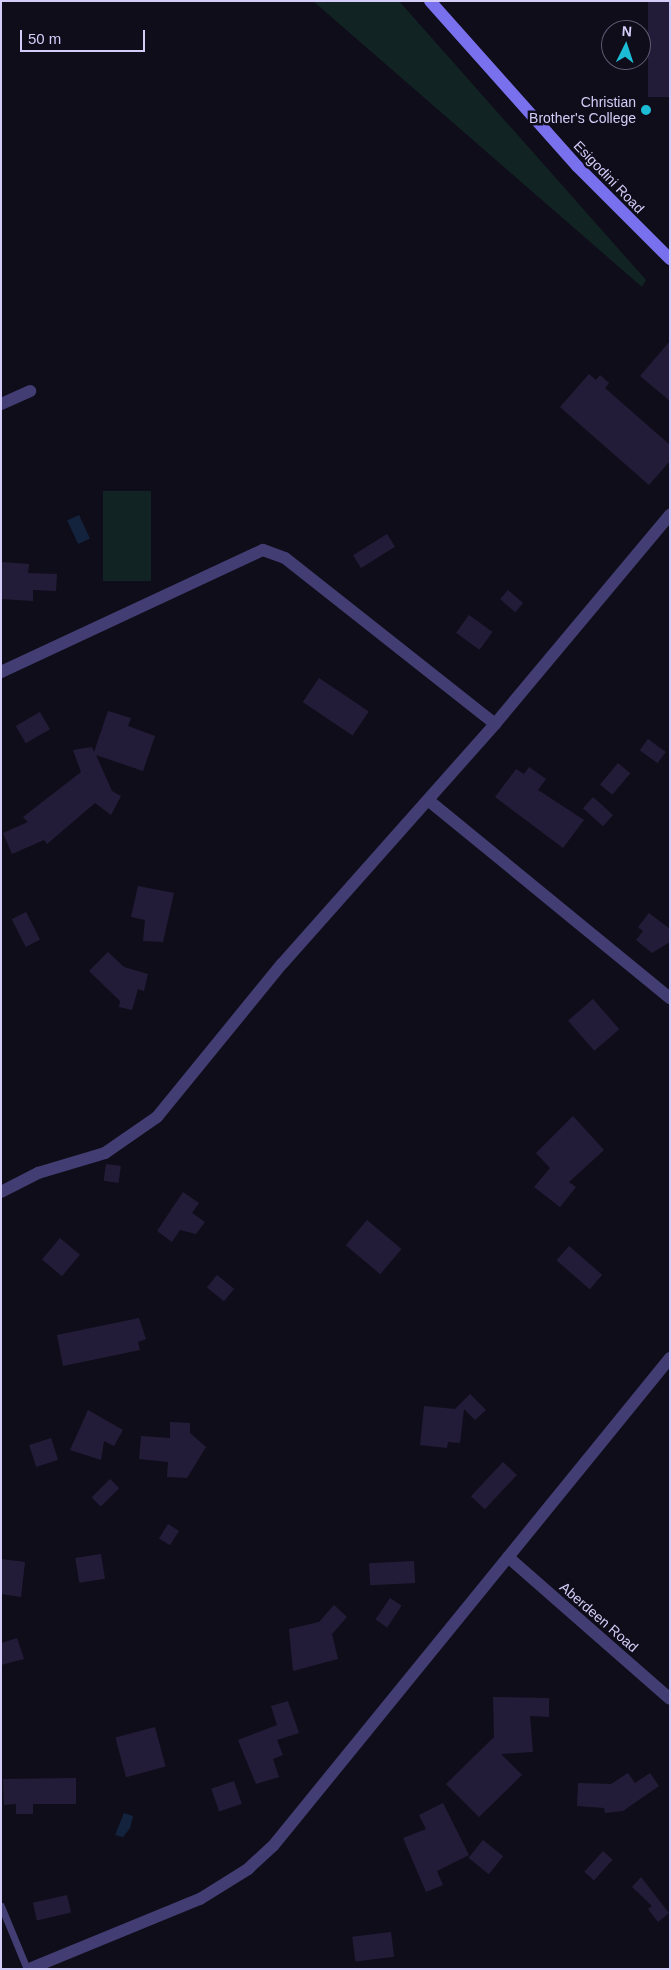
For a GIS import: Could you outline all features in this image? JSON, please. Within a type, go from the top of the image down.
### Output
[{"type":"main road","name":"Esigodini Road","points":[[430,1],[577,166],[670,259]]},
{"type":"street","points":[[1,404],[30,391]]},
{"type":"street","points":[[1,1192],[38,1172],[105,1153],[157,1117],[282,964],[495,724],[670,515]]},
{"type":"street","points":[[1,672],[263,550],[285,558],[495,724]]},
{"type":"street","points":[[428,800],[670,998]]},
{"type":"street","points":[[28,1969],[200,1899],[248,1869],[273,1846],[670,1358]]},
{"type":"street","name":"Aberdeen Road","points":[[508,1557],[670,1699]]},
{"type":"lane","points":[[1,1906],[28,1969]]},
{"type":"shaded area","points":[[313,1],[399,1],[646,280],[642,287]]},
{"type":"shaded area","points":[[103,491],[151,491],[151,581],[103,581]]},
{"type":"water","points":[[79,515],[90,539],[78,544],[67,520]]},
{"type":"water","points":[[124,1813],[133,1816],[130,1828],[123,1837],[115,1835]]},
{"type":"building","points":[[648,1],[670,1],[670,97],[648,97],[648,70],[651,70],[651,20],[648,20]]},
{"type":"building","points":[[670,341],[670,401],[640,376]]},
{"type":"building","points":[[589,374],[596,380],[600,375],[609,383],[605,388],[670,445],[670,461],[649,485],[560,407]]},
{"type":"building","points":[[387,534],[395,547],[361,568],[353,555]]},
{"type":"building","points":[[1,562],[29,564],[28,573],[57,574],[56,591],[33,590],[33,601],[1,599]]},
{"type":"building","points":[[508,590],[523,603],[515,612],[500,599]]},
{"type":"building","points":[[469,615],[492,632],[480,650],[456,633]]},
{"type":"building","points":[[319,678],[369,712],[353,736],[303,702]]},
{"type":"building","points":[[108,711],[131,718],[128,726],[155,736],[143,771],[96,755],[112,791],[121,796],[111,815],[95,803],[47,844],[44,840],[12,854],[3,833],[28,822],[23,817],[81,772],[73,750],[92,747],[94,752]]},
{"type":"building","points":[[40,712],[50,729],[26,743],[16,726]]},
{"type":"building","points":[[648,739],[666,752],[658,763],[640,750]]},
{"type":"building","points":[[618,763],[630,773],[612,795],[600,784]]},
{"type":"building","points":[[529,767],[546,779],[538,790],[584,820],[563,848],[495,797],[516,769],[524,774]]},
{"type":"building","points":[[593,797],[613,815],[603,826],[583,808]]},
{"type":"building","points":[[138,886],[174,893],[163,942],[143,941],[145,920],[131,917]]},
{"type":"building","points":[[26,912],[40,940],[26,947],[12,919]]},
{"type":"building","points":[[649,913],[670,929],[670,942],[652,953],[636,940],[643,931],[638,927]]},
{"type":"building","points":[[108,952],[124,967],[148,974],[144,991],[138,989],[132,1010],[119,1007],[120,1001],[89,971]]},
{"type":"building","points":[[593,999],[619,1029],[594,1051],[568,1021]]},
{"type":"building","points":[[573,1116],[604,1150],[569,1182],[576,1187],[560,1207],[534,1187],[550,1168],[536,1153]]},
{"type":"building","points":[[106,1164],[121,1166],[118,1183],[104,1181]]},
{"type":"building","points":[[183,1192],[199,1203],[192,1213],[205,1222],[196,1234],[180,1230],[172,1242],[157,1231]]},
{"type":"building","points":[[367,1220],[401,1249],[380,1274],[346,1245]]},
{"type":"building","points":[[60,1238],[80,1255],[62,1276],[42,1259]]},
{"type":"building","points":[[569,1246],[602,1275],[590,1289],[557,1260]]},
{"type":"building","points":[[217,1275],[234,1289],[224,1301],[207,1287]]},
{"type":"building","points":[[139,1318],[146,1339],[138,1342],[140,1350],[63,1366],[57,1335]]},
{"type":"building","points":[[470,1394],[486,1410],[475,1420],[464,1409],[460,1443],[448,1442],[447,1448],[420,1445],[424,1406],[455,1409]]},
{"type":"building","points":[[88,1410],[123,1430],[114,1446],[104,1441],[101,1460],[70,1450]]},
{"type":"building","points":[[170,1422],[190,1423],[190,1433],[206,1447],[187,1478],[167,1477],[168,1462],[139,1459],[141,1436],[170,1438]]},
{"type":"building","points":[[51,1438],[58,1460],[36,1467],[29,1445]]},
{"type":"building","points":[[503,1462],[517,1475],[485,1509],[471,1496]]},
{"type":"building","points":[[110,1479],[119,1488],[101,1507],[92,1497]]},
{"type":"building","points":[[168,1524],[179,1531],[170,1545],[159,1538]]},
{"type":"building","points":[[101,1554],[105,1579],[79,1583],[75,1558]]},
{"type":"building","points":[[1,1559],[25,1562],[21,1597],[1,1594]]},
{"type":"building","points":[[414,1561],[415,1583],[370,1585],[369,1563]]},
{"type":"building","points":[[390,1598],[402,1606],[387,1627],[375,1620]]},
{"type":"building","points":[[334,1605],[347,1617],[332,1634],[338,1659],[293,1671],[289,1629],[319,1622]]},
{"type":"building","points":[[17,1638],[24,1659],[1,1665],[1,1643]]},
{"type":"building","points":[[493,1697],[549,1698],[549,1717],[530,1716],[533,1752],[501,1754],[522,1775],[479,1817],[446,1784],[494,1737]]},
{"type":"building","points":[[288,1701],[299,1733],[277,1740],[283,1755],[273,1759],[279,1777],[256,1784],[238,1740],[277,1725],[271,1706]]},
{"type":"building","points":[[155,1727],[166,1767],[126,1777],[115,1738]]},
{"type":"building","points":[[628,1773],[635,1783],[650,1773],[659,1786],[623,1811],[605,1813],[604,1808],[577,1806],[578,1783],[611,1784]]},
{"type":"building","points":[[76,1778],[76,1804],[33,1804],[33,1814],[16,1814],[16,1804],[4,1805],[3,1779]]},
{"type":"building","points":[[234,1781],[242,1804],[219,1812],[211,1789]]},
{"type":"building","points":[[443,1803],[469,1855],[437,1871],[443,1885],[426,1892],[403,1838],[426,1829],[419,1815]]},
{"type":"building","points":[[483,1840],[503,1856],[489,1874],[469,1858]]},
{"type":"building","points":[[603,1851],[613,1860],[594,1881],[584,1872]]},
{"type":"building","points":[[641,1877],[669,1913],[658,1922],[648,1909],[652,1906],[632,1887]]},
{"type":"building","points":[[67,1895],[71,1913],[37,1920],[33,1903]]},
{"type":"building","points":[[391,1932],[394,1957],[355,1962],[352,1937]]},
{"type":"place","name":"Christian Brother's College","points":[[646,110]]}]
